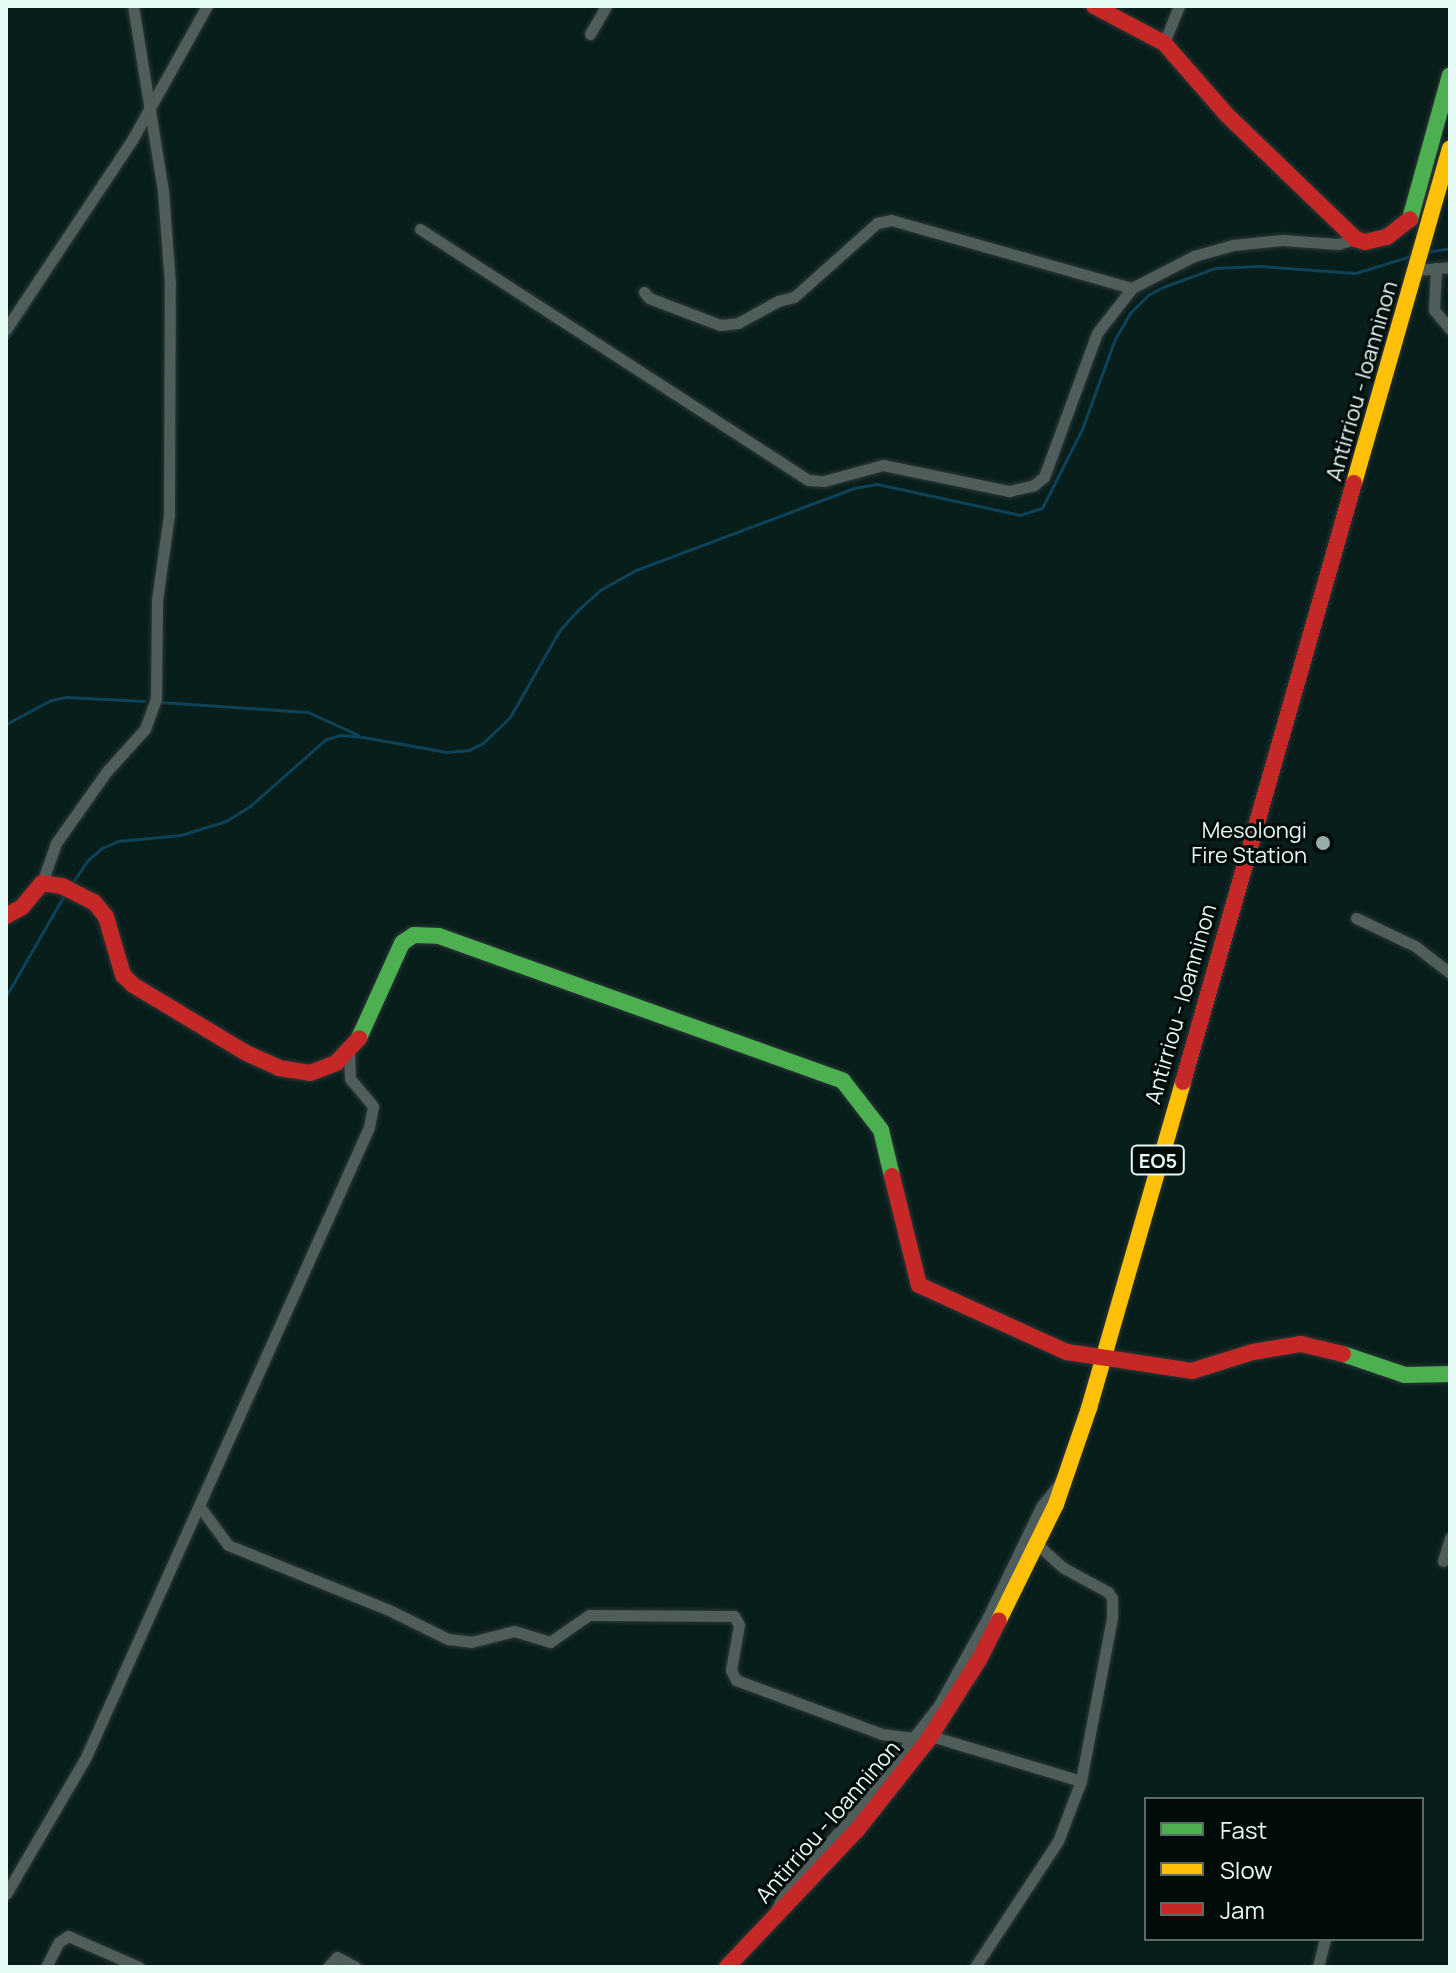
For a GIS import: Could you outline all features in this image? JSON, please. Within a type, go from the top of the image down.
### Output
[{"type":"street","points":[[6,916],[22,907],[42,883],[56,843],[107,771],[145,729],[156,699],[157,600],[169,515],[170,284],[163,191],[133,6]]},
{"type":"street","points":[[6,329],[150,108],[207,6]]},
{"type":"street","points":[[590,34],[606,6]]},
{"type":"street","points":[[1094,6],[1164,43],[1228,116],[1356,239]]},
{"type":"street","points":[[1164,43],[1179,6]]},
{"type":"street","points":[[420,229],[812,481],[883,465],[992,489],[1021,491],[1044,477],[1074,388],[1097,333],[1132,288],[1194,256],[1233,245],[1282,240],[1338,244],[1356,239],[1376,242],[1409,222],[1450,75]]},
{"type":"street","name":"Antirriou - Ioanninon","points":[[727,1967],[857,1830],[980,1658],[1039,1546],[1066,1477],[1101,1360],[1450,149]]},
{"type":"street","points":[[644,292],[649,298],[720,325],[738,323],[778,301],[794,297],[877,223],[891,220],[1078,270],[1132,288]]},
{"type":"street","points":[[1409,222],[1428,231]]},
{"type":"street","points":[[1418,267],[1450,267]]},
{"type":"street","points":[[1436,268],[1434,310],[1450,329]]},
{"type":"street","points":[[42,883],[68,890],[101,909],[126,979],[216,1038],[273,1066],[318,1073],[349,1054],[366,1025],[399,947],[405,940],[420,935],[439,936],[843,1081],[865,1105],[881,1130],[919,1285],[1067,1352],[1101,1360],[1192,1371],[1277,1347],[1301,1344],[1320,1346],[1405,1375],[1450,1374]]},
{"type":"street","points":[[1356,918],[1415,946],[1450,973]]},
{"type":"street","points":[[6,1894],[85,1759],[374,1115],[371,1101],[350,1079],[349,1054]]},
{"type":"street","points":[[924,1738],[1041,1507],[1066,1477]]},
{"type":"street","points":[[200,1507],[228,1545],[391,1611],[448,1639],[471,1642],[514,1631],[550,1642],[578,1619],[594,1615],[734,1616],[739,1625],[731,1670],[736,1680],[882,1734],[924,1738],[1081,1781]]},
{"type":"street","points":[[1443,1561],[1450,1538]]},
{"type":"street","points":[[975,1967],[1058,1841],[1081,1781],[1112,1618],[1112,1598],[1108,1592],[1062,1567],[1039,1546]]},
{"type":"street","points":[[46,1967],[59,1942],[68,1936],[139,1967]]},
{"type":"street","points":[[1318,1967],[1324,1941]]},
{"type":"street","points":[[328,1967],[337,1957],[356,1967]]},
{"type":"waterway","points":[[1426,252],[1450,248]]},
{"type":"waterway","points":[[71,885],[88,860],[102,848],[118,841],[181,835],[226,821],[250,806],[326,739],[341,735],[363,737],[447,752],[469,750],[483,743],[510,717],[559,631],[600,590],[636,570],[854,488],[877,484],[1020,515],[1042,508],[1082,429],[1115,339],[1130,313],[1148,295],[1163,287],[1215,268],[1260,266],[1355,273],[1411,256]]},
{"type":"waterway","points":[[6,340],[39,289]]},
{"type":"waterway","points":[[6,724],[51,700],[66,697],[144,701]]},
{"type":"waterway","points":[[160,702],[308,712],[358,735]]},
{"type":"waterway","points":[[6,996],[65,894]]},
{"type":"traffic: fast","points":[[1410,219],[1450,75]]},
{"type":"traffic: fast","points":[[359,1038],[402,943],[414,935],[439,936],[843,1081],[881,1130],[892,1176]]},
{"type":"traffic: fast","points":[[1343,1354],[1405,1375],[1450,1374]]},
{"type":"traffic: slow","points":[[1354,483],[1450,149]]},
{"type":"traffic: slow","points":[[999,1620],[1056,1504],[1089,1408],[1183,1082]]},
{"type":"traffic: jam","points":[[1094,6],[1164,43],[1228,116],[1356,239],[1365,242],[1387,237],[1410,219]]},
{"type":"traffic: jam","points":[[1183,1082],[1354,483]]},
{"type":"traffic: jam","points":[[6,916],[22,907],[42,883],[62,886],[94,902],[106,917],[123,975],[133,985],[246,1053],[279,1068],[310,1073],[336,1063],[359,1038]]},
{"type":"traffic: jam","points":[[892,1176],[919,1285],[1067,1352],[1192,1371],[1253,1352],[1301,1344],[1343,1354]]},
{"type":"traffic: jam","points":[[727,1967],[857,1830],[928,1740],[980,1658],[999,1620]]},
{"type":"place","name":"Mesolongi Fire Station","points":[[1323,843]]}]
